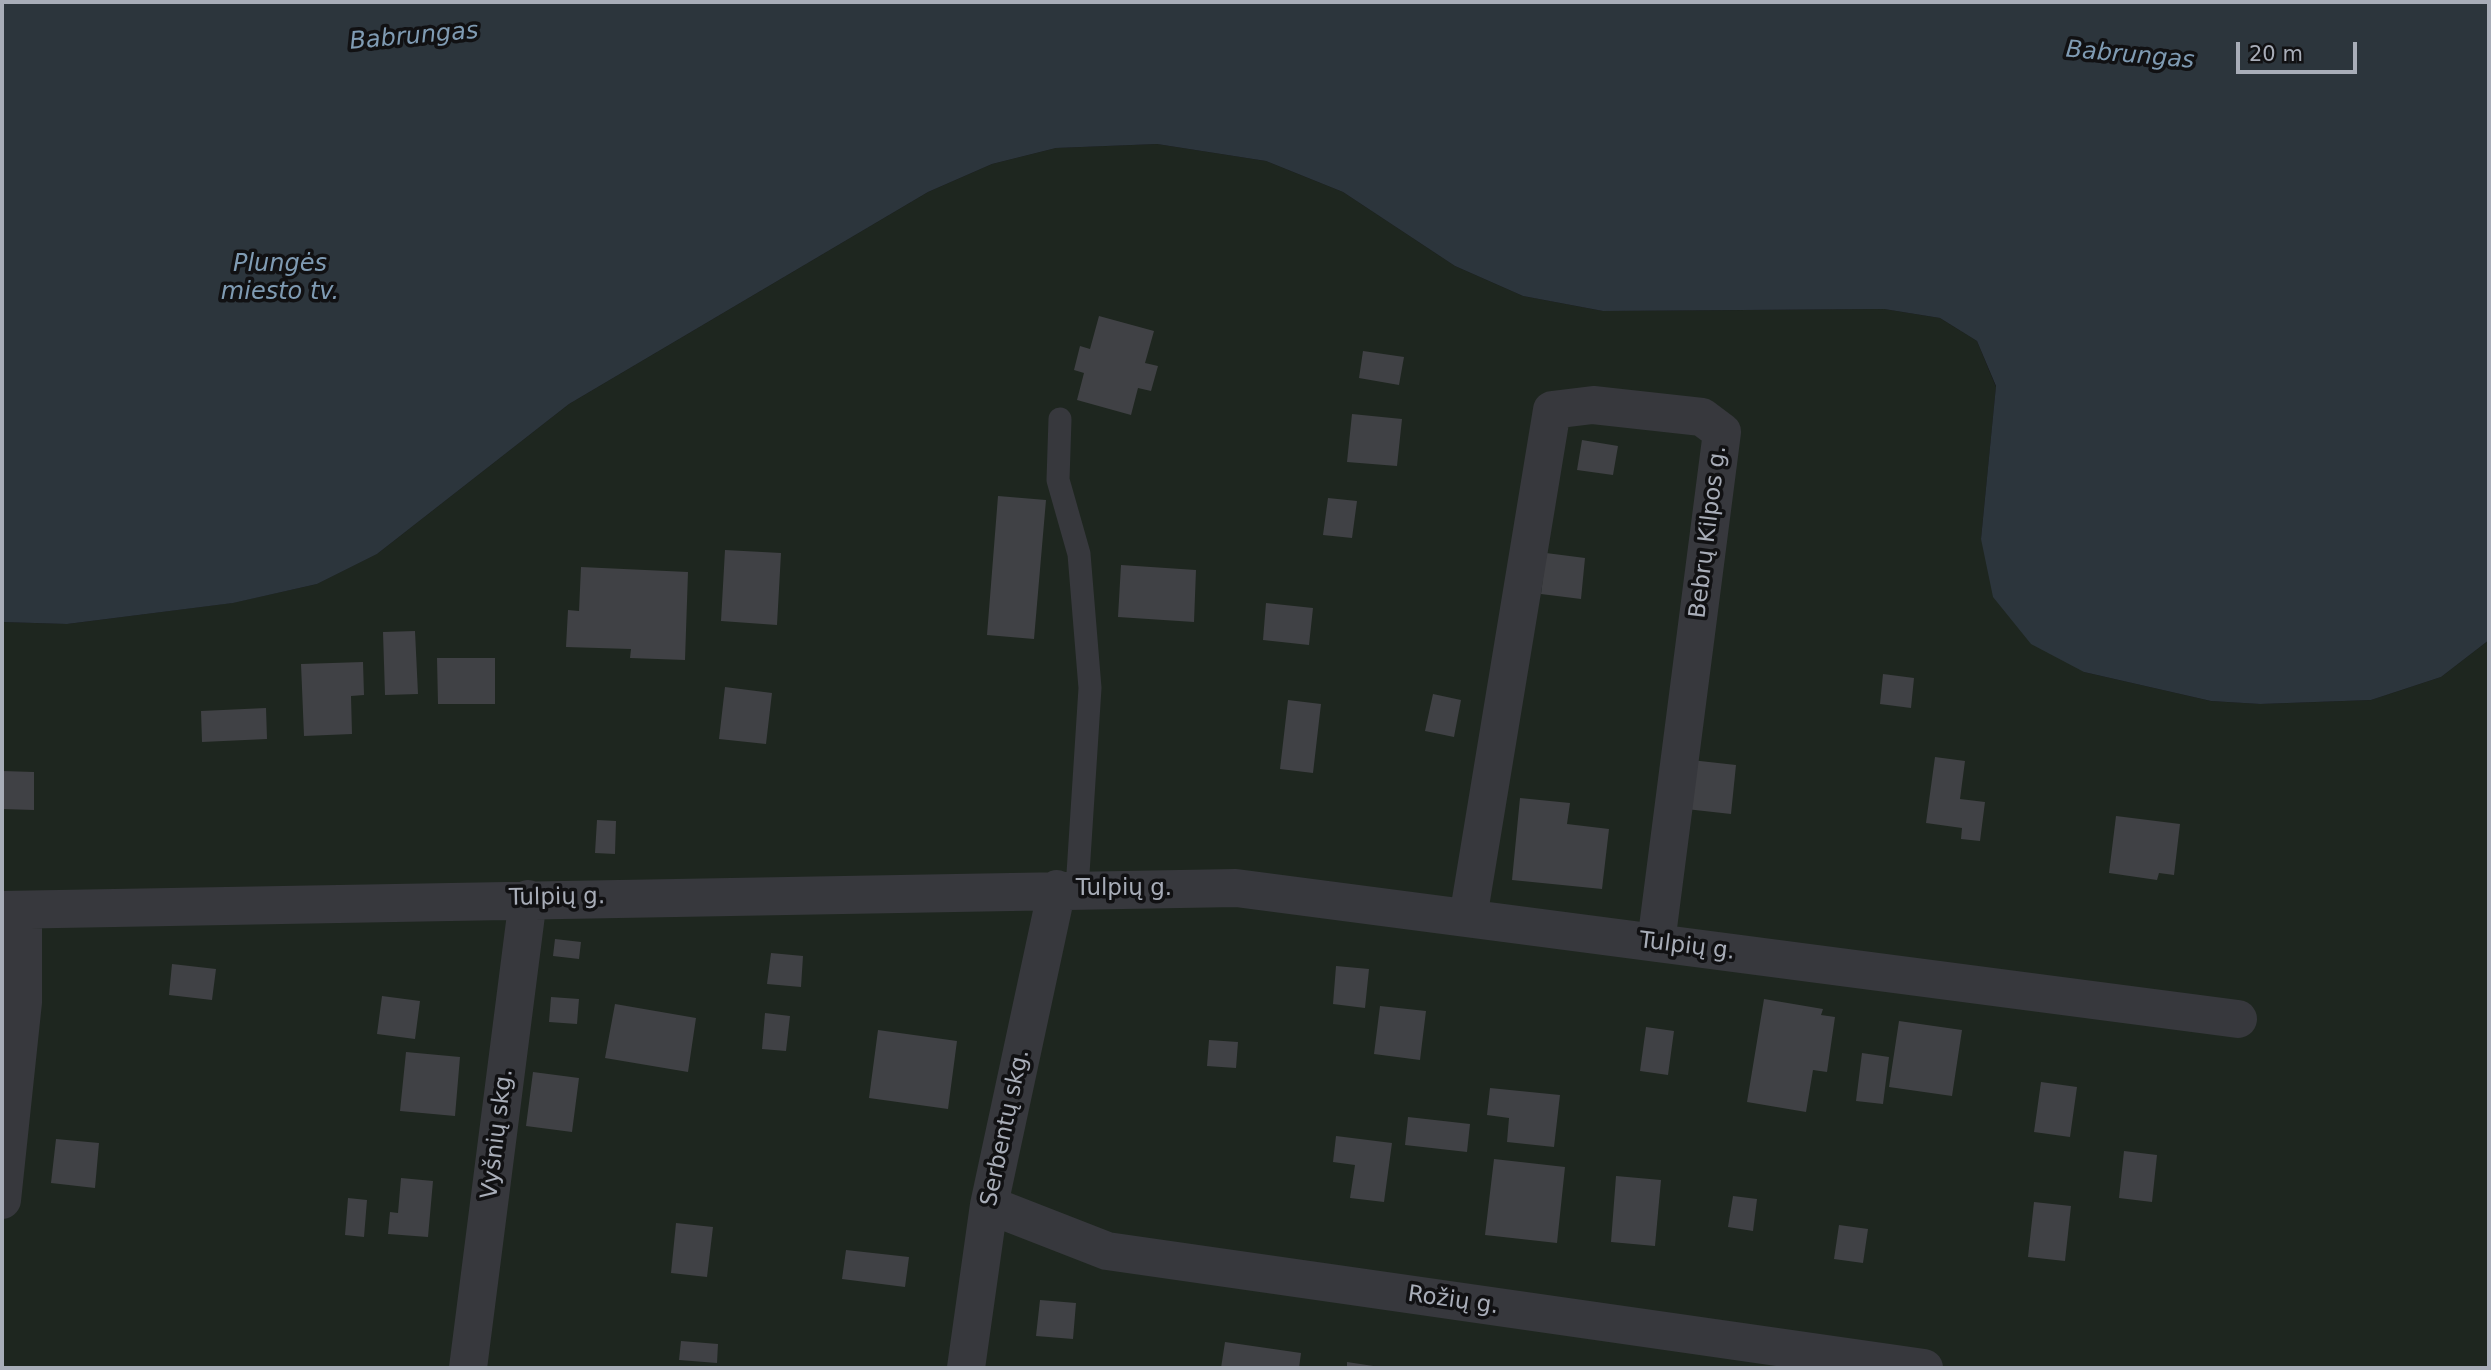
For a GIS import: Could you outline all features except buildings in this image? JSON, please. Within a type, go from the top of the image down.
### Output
[{"type":"street","name":"Bebrų Kilpos g.","points":[[1468,918],[1552,410],[1593,404],[1702,417],[1722,432],[1656,943]]},
{"type":"street","name":"Tulpių g.","points":[[13,910],[1236,888],[2238,1019]]},
{"type":"street","name":"Serbentų skg.","points":[[966,1368],[989,1205],[1067,889]]},
{"type":"street","name":"Vyšnių skg.","points":[[468,1368],[528,899]]},
{"type":"street","points":[[2,1200],[23,1002],[13,910]]},
{"type":"street","name":"Rožių g.","points":[[989,1205],[1107,1251],[1924,1368]]},
{"type":"lane","points":[[1060,419],[1058,480],[1079,554],[1090,688],[1067,889]]},
{"type":"shaded area","points":[[1157,144],[1266,161],[1343,192],[1455,266],[1523,296],[1603,311],[1884,309],[1940,318],[1977,341],[1996,387],[1981,539],[2084,672],[2211,701],[2260,704],[2371,700],[2441,677],[2489,640],[2489,1368],[2,1368],[2,622],[67,624],[232,603],[317,584],[377,554],[569,404],[928,192],[992,164],[1056,148]]},
{"type":"water","name":"Plungės miesto tv.","points":[[2,2],[2489,2],[2489,640],[2441,677],[2371,700],[2260,704],[2211,701],[2084,672],[2031,644],[1993,597],[1981,539],[1996,386],[1977,341],[1940,318],[1884,309],[1603,311],[1523,296],[1455,266],[1343,192],[1266,161],[1157,144],[1056,148],[992,164],[928,192],[569,404],[377,554],[317,584],[233,603],[67,624],[2,622]]},
{"type":"water label","name":"Babrungas","points":[[414,37]]},
{"type":"water label","name":"Babrungas","points":[[2130,56]]}]
